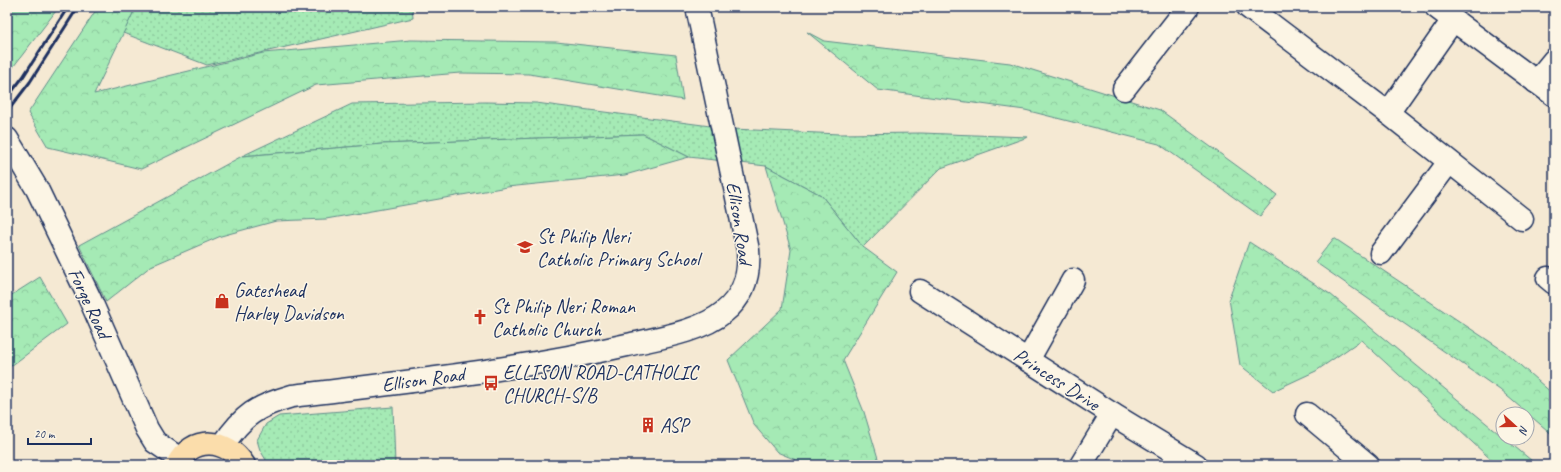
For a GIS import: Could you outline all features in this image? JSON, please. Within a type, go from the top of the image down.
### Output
[{"type":"main road","points":[[178,462],[186,452],[204,444],[223,445],[232,450],[244,465]]},
{"type":"street","name":"Ellison Road","points":[[223,445],[242,420],[270,402],[292,396],[446,377],[595,352],[686,331],[714,319],[723,313],[736,300],[745,284],[748,273],[748,250],[697,7]]},
{"type":"street","points":[[1124,89],[1188,7]]},
{"type":"street","points":[[1248,7],[1388,113],[1522,219]]},
{"type":"street","points":[[1388,113],[1444,13],[1554,95]]},
{"type":"street","points":[[1536,82],[1554,60]]},
{"type":"street","name":"Forge Road","points":[[7,139],[40,195],[89,297],[147,429],[155,442],[178,462]]},
{"type":"street","points":[[1381,253],[1449,162]]},
{"type":"street","points":[[1028,360],[1073,280]]},
{"type":"street","name":"Princess Drive","points":[[920,291],[1112,414],[1196,465]]},
{"type":"street","points":[[1081,465],[1112,414]]},
{"type":"street","points":[[1307,414],[1362,463]]},
{"type":"green space","points":[[7,7],[59,7],[7,75]]},
{"type":"green space","points":[[98,7],[136,7],[94,94],[263,53],[411,40],[556,42],[676,55],[683,100],[529,74],[460,73],[316,85],[141,169],[48,147],[28,113]]},
{"type":"green space","points":[[136,7],[412,7],[413,18],[207,65],[123,33]]},
{"type":"green space","points":[[807,32],[824,41],[1010,63],[1160,110],[1277,195],[1260,216],[1159,144],[1025,110],[878,90]]},
{"type":"green space","points":[[485,102],[536,103],[733,129],[839,134],[921,133],[1028,137],[941,168],[863,247],[821,195],[766,166],[689,157],[643,134],[382,144],[242,156],[352,104]]},
{"type":"green space","points":[[643,134],[689,157],[625,175],[507,187],[326,219],[276,221],[221,236],[151,266],[106,302],[79,245],[242,156],[382,144]]},
{"type":"green space","points":[[766,166],[821,195],[863,247],[897,272],[843,360],[864,412],[880,465],[799,465],[796,460],[777,452],[754,425],[728,360],[782,309],[791,250]]},
{"type":"green space","points":[[1334,238],[1504,351],[1554,395],[1554,436],[1535,420],[1535,406],[1519,406],[1500,390],[1315,262]]},
{"type":"green space","points":[[1249,242],[1330,294],[1495,430],[1495,446],[1514,446],[1532,461],[1526,465],[1497,465],[1361,340],[1316,371],[1273,391],[1240,365],[1229,299]]},
{"type":"green space","points":[[40,277],[67,324],[7,369],[7,298]]},
{"type":"green space","points":[[393,407],[395,465],[269,465],[260,450],[257,440],[266,424],[279,416]]},
{"type":"railway","points":[[7,98],[23,77],[68,7]]},
{"type":"railway","points":[[7,112],[30,82],[78,7]]},
{"type":"place","name":"St Philip Neri Catholic Primary School","points":[[525,247]]},
{"type":"place","name":"Gateshead Harley Davidson","points":[[222,301]]},
{"type":"place","name":"St Philip Neri Roman Catholic Church","points":[[480,317]]},
{"type":"place","name":"ELLISON ROAD-CATHOLIC CHURCH-S/B","points":[[491,383]]},
{"type":"place","name":"ASP","points":[[648,425]]}]
